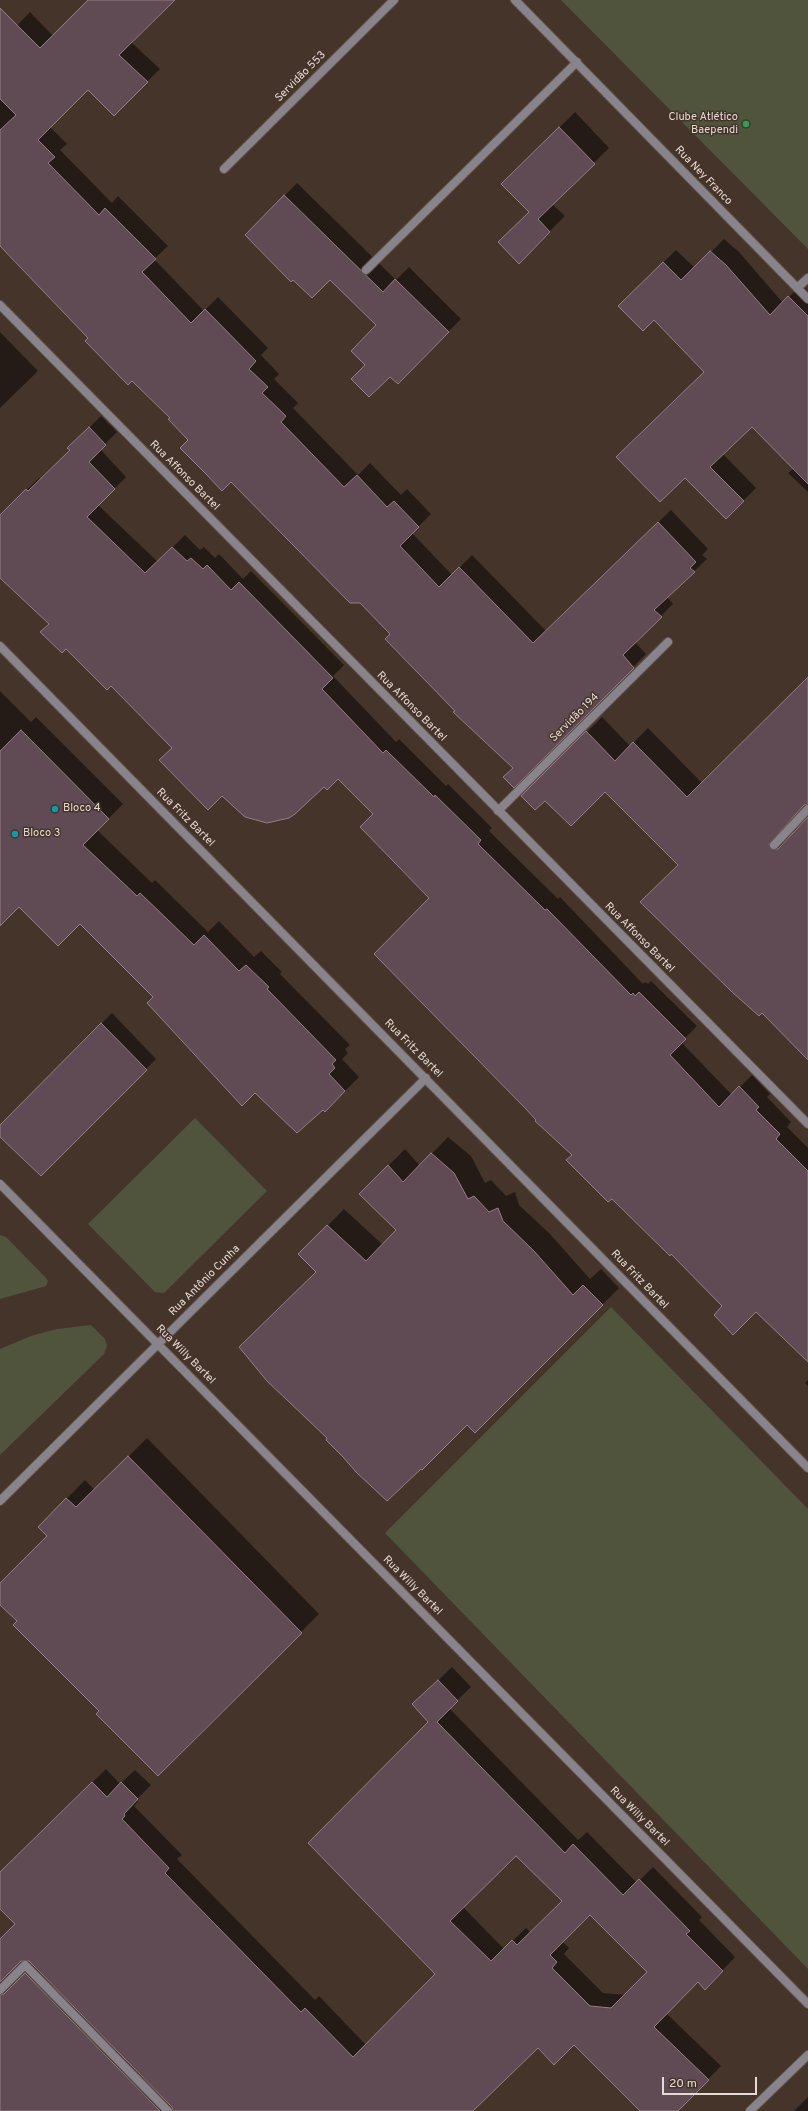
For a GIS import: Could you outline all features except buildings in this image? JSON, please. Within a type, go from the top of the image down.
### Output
[{"type":"street","name":"Servidão 553","points":[[224,169],[394,0]]},
{"type":"street","name":"Rua Ney Franco","points":[[515,0],[808,299]]},
{"type":"street","points":[[366,270],[577,62]]},
{"type":"street","points":[[797,288],[808,278]]},
{"type":"street","name":"Rua Affonso Bartel","points":[[0,305],[808,1124]]},
{"type":"street","name":"Servidão 194","points":[[498,811],[668,642]]},
{"type":"street","name":"Rua Fritz Bartel","points":[[0,646],[808,1468]]},
{"type":"street","points":[[774,845],[808,809]]},
{"type":"street","name":"Rua Antônio Cunha","points":[[0,1501],[426,1078]]},
{"type":"street","name":"Rua Willy Bartel","points":[[0,1184],[808,2004]]},
{"type":"street","points":[[0,1990],[25,1965],[168,2111]]},
{"type":"street","points":[[750,2111],[808,2055]]},
{"type":"green space","name":"Clube Atlético Baependi","points":[[561,0],[808,0],[808,249]]},
{"type":"green space","points":[[195,1118],[267,1191],[164,1293],[155,1292],[88,1224]]},
{"type":"green space","points":[[0,1235],[6,1237],[46,1278],[48,1281],[46,1286],[0,1299]]},
{"type":"green space","points":[[611,1307],[808,1509],[808,1969],[385,1533]]},
{"type":"green space","points":[[91,1325],[105,1339],[107,1346],[104,1354],[0,1455],[0,1349],[31,1336],[57,1329]]},
{"type":"place","name":"Clube Atlético Baependi","points":[[746,124]]},
{"type":"place","name":"Bloco 4","points":[[55,809]]},
{"type":"place","name":"Bloco 3","points":[[15,834]]}]
